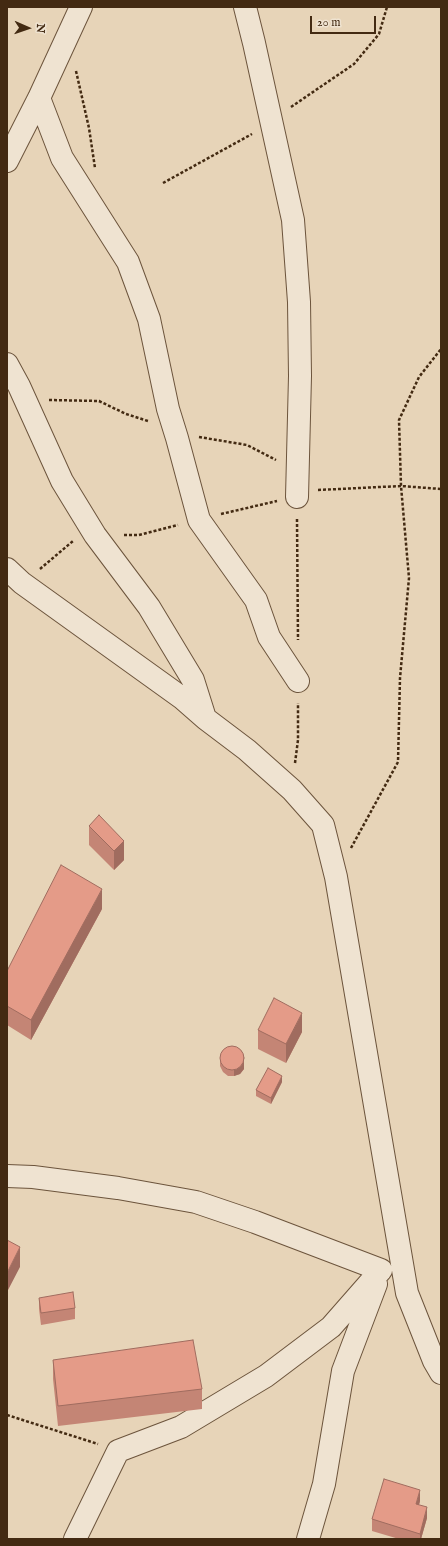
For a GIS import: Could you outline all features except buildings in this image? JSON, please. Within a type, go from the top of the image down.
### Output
[{"type":"street","points":[[7,161],[39,98],[81,7]]},
{"type":"street","points":[[245,7],[293,220],[299,302],[300,376],[297,497]]},
{"type":"street","points":[[39,98],[62,158],[128,262],[149,319],[168,408],[199,520],[256,600],[269,637],[298,681]]},
{"type":"street","points":[[7,364],[20,386],[62,481],[95,535],[149,607],[194,680],[206,719]]},
{"type":"street","points":[[7,570],[22,583],[182,698],[206,719],[247,750],[286,785],[323,826],[336,877],[407,1293],[434,1361],[441,1373]]},
{"type":"street","points":[[7,1176],[33,1177],[118,1188],[196,1202],[255,1222],[381,1270]]},
{"type":"street","points":[[75,1539],[118,1451],[181,1427],[266,1376],[331,1327],[381,1270]]},
{"type":"street","points":[[308,1539],[324,1484],[343,1371],[381,1270]]},
{"type":"path","points":[[76,70],[89,128],[95,168]]},
{"type":"path","points":[[336,877],[398,762],[400,678],[409,578],[401,486],[399,420],[419,377],[441,349]]},
{"type":"path","points":[[7,1415],[118,1451]]}]
